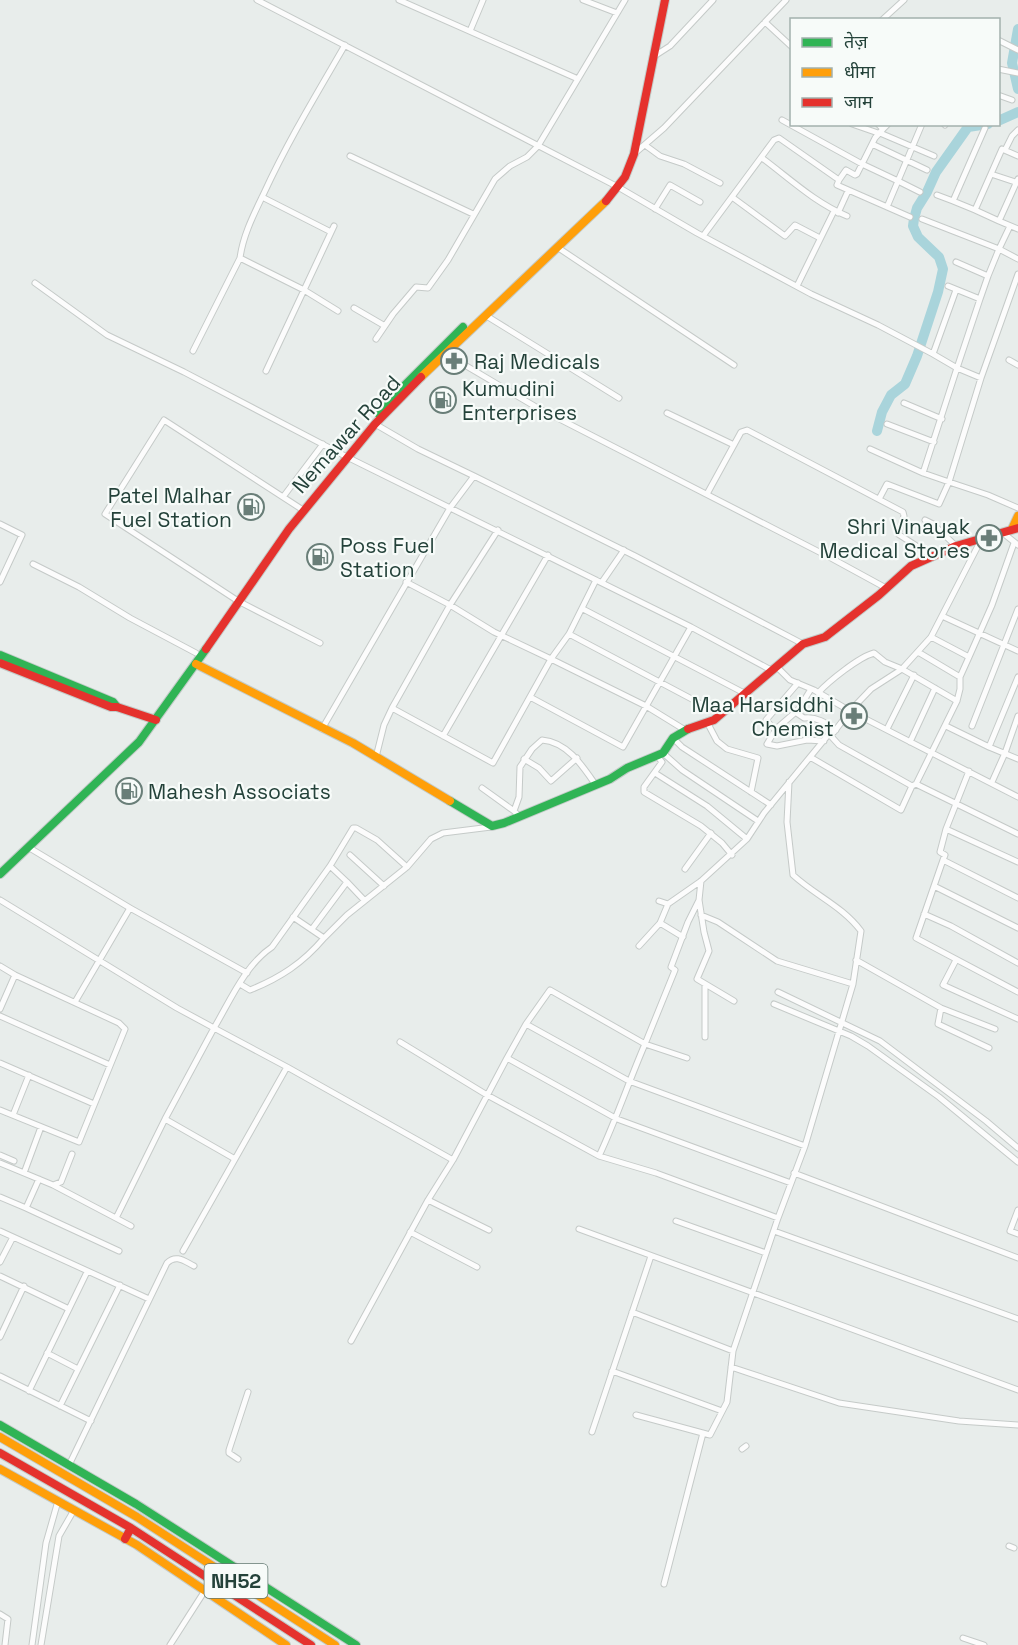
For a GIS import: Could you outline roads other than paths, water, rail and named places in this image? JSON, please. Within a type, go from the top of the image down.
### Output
[{"type":"main road","name":"Nemawar Road","points":[[0,874],[139,742],[196,653],[300,508],[392,396],[429,365],[584,218],[613,194],[630,150],[658,0]]},
{"type":"main road","name":"Nemawar Road","points":[[616,186],[626,177],[633,154],[665,0]]},
{"type":"main road","name":"Nemawar Road","points":[[344,455],[429,365],[446,354],[584,218]]},
{"type":"main road","points":[[196,664],[376,757],[492,826],[504,823],[517,813],[610,779],[627,768],[660,755],[673,738],[720,714],[803,644],[825,637],[911,566],[956,546],[1015,528],[1015,519],[1018,516]]},
{"type":"main road","name":"Nemawar Road","points":[[0,866],[154,720],[196,664],[236,599]]},
{"type":"main road","points":[[0,655],[113,702],[117,707]]},
{"type":"main road","points":[[0,663],[111,707],[154,720]]},
{"type":"main road","points":[[0,1425],[142,1506],[356,1645]]},
{"type":"main road","name":"NH52","points":[[0,1437],[137,1517],[335,1645]]},
{"type":"main road","name":"NH52","points":[[0,1453],[131,1528],[311,1645]]},
{"type":"main road","points":[[0,1469],[125,1539],[286,1645]]},
{"type":"main road","points":[[137,1517],[142,1506]]},
{"type":"main road","points":[[125,1539],[131,1528]]},
{"type":"street","points":[[258,0],[616,186],[797,286],[981,378]]},
{"type":"street","points":[[399,0],[578,79]]},
{"type":"street","points":[[470,31],[483,0]]},
{"type":"street","points":[[583,0],[617,13]]},
{"type":"street","points":[[376,339],[416,287],[428,288],[448,260],[495,179],[510,166],[527,157],[538,146],[625,0]]},
{"type":"street","points":[[654,56],[670,45],[713,0]]},
{"type":"street","points":[[633,154],[645,145],[736,54],[786,0]]},
{"type":"street","points":[[884,18],[904,0]]},
{"type":"street","points":[[765,22],[790,45]]},
{"type":"street","points":[[1000,43],[1015,48]]},
{"type":"street","points":[[193,351],[240,258],[242,245],[286,145],[345,45]]},
{"type":"street","points":[[1000,69],[1018,73]]},
{"type":"street","points":[[1000,95],[1012,100]]},
{"type":"street","points":[[782,120],[790,124]]},
{"type":"street","points":[[793,126],[862,164],[920,192]]},
{"type":"street","points":[[862,126],[882,130],[934,156]]},
{"type":"street","points":[[887,207],[921,126]]},
{"type":"street","points":[[953,201],[985,128]]},
{"type":"street","points":[[882,130],[855,175],[846,170],[837,185],[910,217]]},
{"type":"street","points":[[975,210],[1002,149],[1005,150],[1018,130]]},
{"type":"street","points":[[703,236],[774,140],[781,139],[839,180]]},
{"type":"street","points":[[872,144],[927,170]]},
{"type":"street","points":[[645,145],[660,156],[684,164],[720,183]]},
{"type":"street","points":[[1005,150],[1018,156]]},
{"type":"street","points":[[350,156],[473,214]]},
{"type":"street","points":[[762,158],[836,212],[847,216]]},
{"type":"street","points":[[991,174],[1018,182],[999,221]]},
{"type":"street","points":[[655,209],[670,185],[700,202]]},
{"type":"street","points":[[797,286],[820,238],[848,190]]},
{"type":"street","points":[[937,195],[1018,229]]},
{"type":"street","points":[[262,197],[332,229],[266,370]]},
{"type":"street","points":[[732,197],[785,236],[795,225],[820,238]]},
{"type":"street","points":[[922,219],[999,249],[1018,259]]},
{"type":"street","points":[[923,473],[988,276],[1010,226]]},
{"type":"street","points":[[557,247],[734,365]]},
{"type":"street","points":[[240,258],[304,290],[338,311]]},
{"type":"street","points":[[956,262],[988,276]]},
{"type":"street","points":[[879,499],[887,484],[939,504],[949,482],[981,378],[1018,274]]},
{"type":"street","points":[[35,284],[108,334],[344,455],[774,668],[790,680],[1018,797]]},
{"type":"street","points":[[948,286],[980,299]]},
{"type":"street","points":[[933,354],[956,290]]},
{"type":"street","points":[[354,308],[385,326]]},
{"type":"street","points":[[485,315],[619,398]]},
{"type":"street","points":[[446,354],[536,407],[886,588]]},
{"type":"street","points":[[1009,360],[1018,365]]},
{"type":"street","points":[[904,403],[942,419]]},
{"type":"street","points":[[668,413],[734,445]]},
{"type":"street","points":[[300,508],[164,420],[105,514],[236,599],[320,643]]},
{"type":"street","points":[[375,424],[418,449],[624,550],[803,644]]},
{"type":"street","points":[[887,424],[934,442]]},
{"type":"street","points":[[707,494],[741,432],[747,430],[905,513],[898,534],[934,557]]},
{"type":"street","points":[[283,497],[323,444]]},
{"type":"street","points":[[870,449],[923,473],[988,495],[1018,508]]},
{"type":"street","points":[[321,729],[450,508],[474,476]]},
{"type":"street","points":[[925,520],[933,524],[956,546]]},
{"type":"street","points":[[0,524],[22,535],[0,582]]},
{"type":"street","points":[[376,757],[384,725],[393,708],[450,604],[498,530]]},
{"type":"street","points":[[810,757],[901,810],[957,701],[960,677],[981,633],[1016,544],[1003,532]]},
{"type":"street","points":[[639,946],[660,923],[668,904],[701,881],[747,840],[758,821],[789,782],[850,711],[871,689],[902,669],[931,637],[981,540]]},
{"type":"street","points":[[393,708],[493,763],[551,659],[569,634],[599,581],[624,550]]},
{"type":"street","points":[[443,736],[548,555]]},
{"type":"street","points":[[33,564],[79,587],[129,618],[196,653]]},
{"type":"street","points":[[406,582],[503,635],[646,706],[685,730]]},
{"type":"street","points":[[583,609],[746,694]]},
{"type":"street","points":[[972,726],[1018,609]]},
{"type":"street","points":[[942,616],[1018,651]]},
{"type":"street","points":[[530,697],[623,747],[691,627]]},
{"type":"street","points":[[569,634],[720,714]]},
{"type":"street","points":[[931,637],[969,657]]},
{"type":"street","points":[[918,652],[960,677]]},
{"type":"street","points":[[818,693],[861,658],[874,653],[885,662],[914,675],[957,701]]},
{"type":"street","points":[[887,729],[914,675]]},
{"type":"street","points":[[989,747],[1018,677]]},
{"type":"street","points":[[775,730],[766,720],[798,683]]},
{"type":"street","points":[[909,742],[935,688]]},
{"type":"street","points":[[810,689],[795,712],[775,730],[767,744],[777,746],[807,740],[824,741]]},
{"type":"street","points":[[795,712],[804,718],[811,717],[820,720],[836,730]]},
{"type":"street","points":[[992,782],[1018,716]]},
{"type":"street","points":[[706,722],[717,741],[727,749],[756,755],[758,758],[751,792]]},
{"type":"street","points":[[946,726],[1018,759]]},
{"type":"street","points":[[829,734],[839,746],[914,785],[957,803],[1018,834]]},
{"type":"street","points":[[673,738],[682,747],[771,805]]},
{"type":"street","points":[[482,788],[517,813],[518,771],[524,759],[543,740],[565,749],[577,758],[595,784]]},
{"type":"street","points":[[660,755],[662,762],[644,787],[644,792],[683,814],[711,834],[732,855]]},
{"type":"street","points":[[660,755],[758,821]]},
{"type":"street","points":[[524,759],[539,768],[551,781],[577,758]]},
{"type":"street","points":[[969,771],[946,829],[939,852],[945,855],[916,938],[1018,992]]},
{"type":"street","points":[[655,773],[707,806],[747,840]]},
{"type":"street","points":[[636,1415],[710,1435],[723,1411],[727,1402],[734,1351],[778,1218],[805,1146],[853,984],[861,932],[850,917],[808,890],[793,875],[787,822],[789,782]]},
{"type":"street","points":[[240,984],[250,990],[291,970],[310,955],[324,938],[364,900],[407,867],[438,834],[492,826]]},
{"type":"street","points":[[117,1216],[165,1119],[240,984],[262,954],[272,947],[330,866],[354,827],[377,840],[407,867]]},
{"type":"street","points":[[946,829],[1018,862]]},
{"type":"street","points":[[685,869],[711,834]]},
{"type":"street","points":[[28,847],[130,908],[247,973]]},
{"type":"street","points":[[350,855],[384,886]]},
{"type":"street","points":[[943,860],[1018,898]]},
{"type":"street","points":[[330,866],[364,900]]},
{"type":"street","points":[[701,881],[699,900],[710,951],[697,977],[699,981],[734,1001]]},
{"type":"street","points":[[312,929],[347,882]]},
{"type":"street","points":[[934,886],[1018,928]]},
{"type":"street","points":[[0,900],[177,1008],[287,1066],[453,1160]]},
{"type":"street","points":[[599,1156],[617,1119],[629,1082],[675,970],[671,967],[699,900]]},
{"type":"street","points":[[659,901],[668,904]]},
{"type":"street","points":[[75,1002],[130,908]]},
{"type":"street","points":[[924,914],[951,926],[1018,963]]},
{"type":"street","points":[[701,915],[718,922],[777,962],[853,984]]},
{"type":"street","points":[[293,917],[324,938]]},
{"type":"street","points":[[660,923],[683,937]]},
{"type":"street","points":[[856,960],[941,1008],[995,1029]]},
{"type":"street","points":[[956,960],[943,985],[1018,1019]]},
{"type":"street","points":[[0,966],[124,1026],[124,1032],[79,1142],[0,1110]]},
{"type":"street","points":[[0,1009],[15,975]]},
{"type":"street","points":[[705,984],[705,1037]]},
{"type":"street","points":[[351,1341],[428,1200],[453,1160],[526,1024],[550,990],[645,1044],[687,1058]]},
{"type":"street","points":[[777,992],[880,1041],[1018,1148]]},
{"type":"street","points":[[774,1004],[840,1031],[868,1046],[939,1097],[1018,1162]]},
{"type":"street","points":[[941,1008],[938,1024],[989,1048]]},
{"type":"street","points":[[0,1016],[110,1065]]},
{"type":"street","points":[[526,1024],[629,1082],[805,1146]]},
{"type":"street","points":[[400,1042],[487,1095],[599,1156],[656,1173],[778,1218]]},
{"type":"street","points":[[507,1058],[617,1119],[791,1183]]},
{"type":"street","points":[[0,1063],[94,1104]]},
{"type":"street","points":[[183,1251],[287,1066]]},
{"type":"street","points":[[13,1115],[28,1076]]},
{"type":"street","points":[[165,1119],[235,1158]]},
{"type":"street","points":[[24,1173],[42,1127]]},
{"type":"street","points":[[53,1185],[60,1182],[72,1154]]},
{"type":"street","points":[[0,1155],[14,1161]]},
{"type":"street","points":[[0,1163],[53,1185],[131,1226]]},
{"type":"street","points":[[794,1173],[1018,1258]]},
{"type":"street","points":[[26,1208],[39,1179]]},
{"type":"street","points":[[0,1197],[119,1251]]},
{"type":"street","points":[[428,1200],[489,1230]]},
{"type":"street","points":[[1018,1210],[1010,1231],[1018,1234]]},
{"type":"street","points":[[676,1221],[766,1253]]},
{"type":"street","points":[[579,1229],[1018,1390]]},
{"type":"street","points":[[774,1231],[1018,1319]]},
{"type":"street","points":[[0,1232],[149,1299]]},
{"type":"street","points":[[410,1232],[477,1267]]},
{"type":"street","points":[[0,1262],[13,1237]]},
{"type":"street","points":[[592,1432],[651,1256]]},
{"type":"street","points":[[70,1463],[167,1263],[172,1258],[177,1258],[194,1266]]},
{"type":"street","points":[[29,1391],[87,1272]]},
{"type":"street","points":[[0,1276],[69,1309]]},
{"type":"street","points":[[60,1406],[120,1285]]},
{"type":"street","points":[[0,1337],[24,1286]]},
{"type":"street","points":[[632,1312],[734,1351]]},
{"type":"street","points":[[47,1353],[78,1369]]},
{"type":"street","points":[[731,1367],[839,1403],[959,1421],[1018,1425]]},
{"type":"street","points":[[612,1371],[723,1411]]},
{"type":"street","points":[[0,1376],[90,1421]]},
{"type":"street","points":[[238,1459],[229,1450],[248,1392]]},
{"type":"street","points":[[664,1584],[703,1433]]},
{"type":"street","points":[[32,1645],[46,1543],[58,1501]]},
{"type":"street","points":[[41,1645],[59,1536],[74,1510]]},
{"type":"street","points":[[50,1527],[62,1529]]},
{"type":"street","points":[[170,1645],[204,1592]]},
{"type":"street","points":[[0,1614],[8,1619],[5,1645]]},
{"type":"street","points":[[963,1638],[984,1645]]},
{"type":"waterway","points":[[1018,29],[1012,63],[1018,89]]},
{"type":"waterway","points":[[1000,120],[1018,112]]},
{"type":"waterway","points":[[877,431],[882,412],[891,395],[905,384],[917,356],[943,269],[939,257],[918,237],[913,226],[917,208],[936,172],[968,127],[975,126]]},
{"type":"place","name":"Raj Medicals","points":[[454,361]]},
{"type":"place","name":"Kumudini Enterprises","points":[[443,400]]},
{"type":"place","name":"Patel Malhar Fuel Station","points":[[251,507]]},
{"type":"place","name":"Shri Vinayak Medical Stores","points":[[989,538]]},
{"type":"place","name":"Poss Fuel Station","points":[[320,557]]},
{"type":"place","name":"Maa Harsiddhi Chemist","points":[[854,716]]},
{"type":"place","name":"Mahesh Associats","points":[[129,791]]}]
